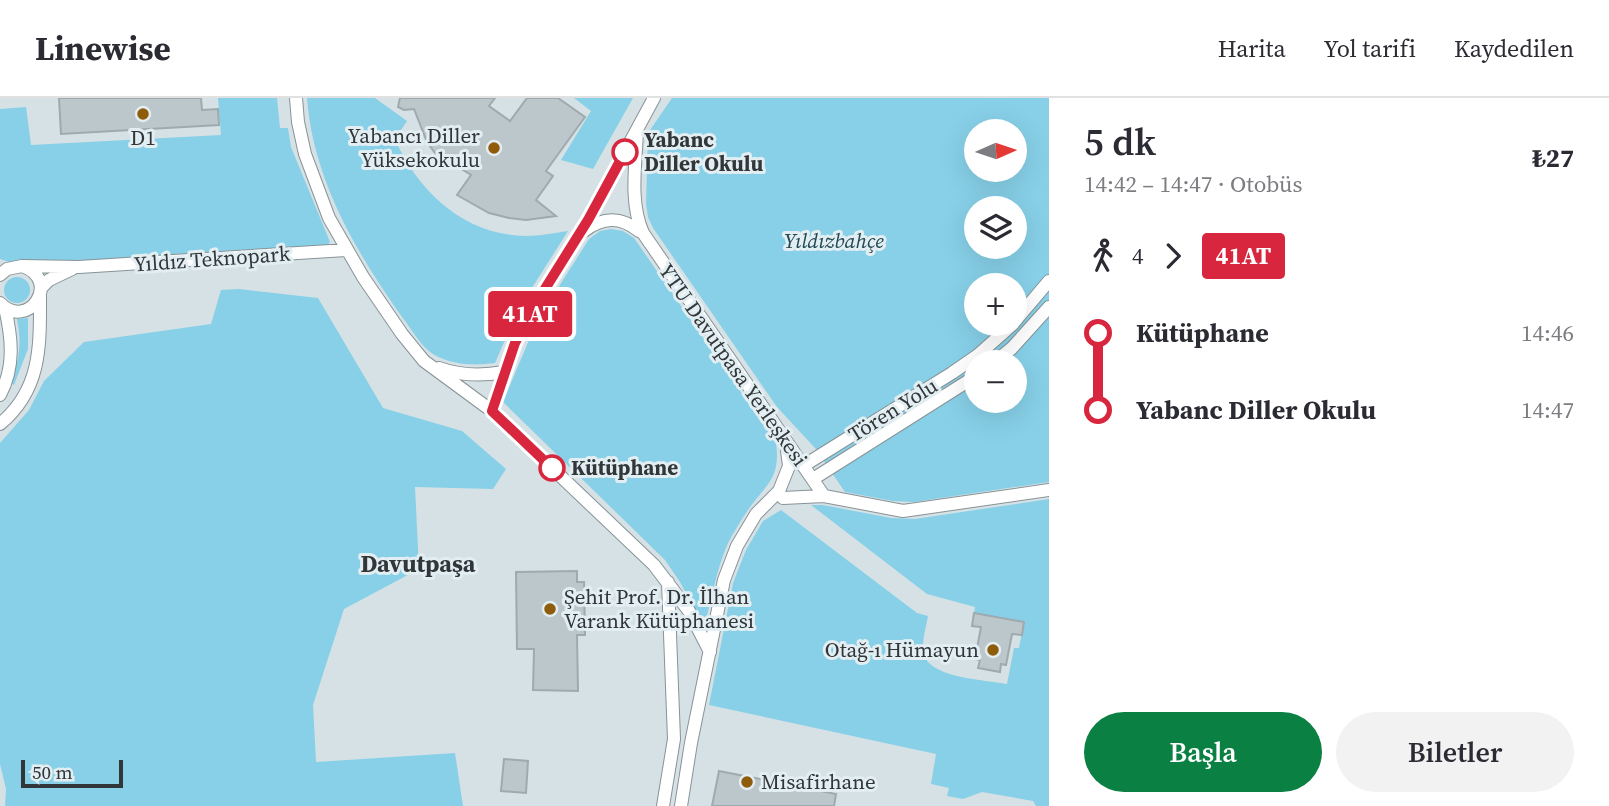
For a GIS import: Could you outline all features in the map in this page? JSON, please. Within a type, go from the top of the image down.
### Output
[{"type":"street","points":[[296,98],[305,154],[329,218],[381,305],[424,361],[492,411],[654,565],[689,611],[710,652]]},
{"type":"street","name":"YTU Davutpasa Yerleşkesi","points":[[492,411],[504,372],[528,316],[580,234],[654,98]]},
{"type":"street","name":"YTU Davutpasa Yerleşkesi","points":[[637,130],[634,202],[637,220],[643,233],[824,496]]},
{"type":"street","points":[[580,234],[596,223],[611,219],[628,222],[643,233]]},
{"type":"street","name":"Yıldız Teknopark","points":[[0,263],[79,267],[346,250]]},
{"type":"street","points":[[0,275],[18,266],[35,274],[40,292],[40,351],[32,381],[0,424]]},
{"type":"street","name":"Yıldız Teknopark","points":[[2,305],[11,311],[25,311],[32,307],[40,292],[63,272],[79,267]]},
{"type":"street","name":"Tören Yolu","points":[[1027,307],[1049,281]]},
{"type":"street","points":[[0,395],[11,364],[11,340],[2,305]]},
{"type":"street","points":[[1010,350],[1049,307]]},
{"type":"street","name":"Tören Yolu","points":[[803,466],[952,373],[999,336]]},
{"type":"street","points":[[424,361],[442,370],[462,374],[504,372]]},
{"type":"street","name":"Tören Yolu","points":[[813,479],[964,384]]},
{"type":"street","points":[[681,806],[724,580],[737,546],[756,514],[779,491],[789,466],[785,439]]},
{"type":"street","name":"YTU Davutpasa Yerleşkesi","points":[[783,498],[824,496],[903,511],[1049,490]]},
{"type":"street","points":[[663,806],[674,739],[668,581]]},
{"type":"green space","points":[[218,98],[277,98],[280,128],[288,128],[291,147],[330,242],[325,248],[43,263],[12,263],[0,259],[0,109],[26,107],[31,145],[221,135]]},
{"type":"green space","points":[[307,98],[375,98],[407,121],[395,139],[405,158],[430,193],[464,219],[503,234],[531,236],[568,231],[518,310],[495,363],[463,364],[440,358],[424,347],[402,317],[339,214],[318,157]]},
{"type":"green space","points":[[574,98],[633,98],[593,169],[561,160],[591,111]]},
{"type":"green space","name":"Yıldızbahçe","points":[[672,98],[1049,98],[1049,482],[914,502],[845,492],[815,448],[777,407],[653,228],[646,204],[648,133]]},
{"type":"green space","points":[[600,231],[623,231],[634,238],[776,443],[774,473],[728,543],[704,627],[665,560],[503,402],[537,321],[589,239]]},
{"type":"green space","points":[[17,277],[26,281],[30,290],[26,299],[17,303],[8,299],[4,290],[8,281]]},
{"type":"green space","points":[[239,289],[318,298],[383,408],[462,431],[506,469],[493,489],[415,487],[419,569],[344,609],[313,705],[316,762],[455,753],[463,806],[5,806],[6,789],[0,764],[0,443],[29,410],[44,381],[84,342],[211,324],[221,290]]},
{"type":"green space","points":[[28,318],[28,349],[14,385],[11,383],[19,345],[17,319]]},
{"type":"green space","points":[[1049,499],[1049,806],[1036,806],[1033,801],[982,792],[963,799],[947,796],[949,788],[931,784],[936,754],[709,705],[733,583],[746,550],[763,521],[781,510],[917,613],[928,616],[923,649],[928,662],[947,673],[1007,684],[1014,648],[1019,648],[1024,622],[974,613],[975,607],[927,594],[811,505],[891,518],[915,519]]},
{"type":"building","name":"D1","points":[[59,98],[201,98],[202,110],[218,109],[219,125],[61,134]]},
{"type":"building","points":[[400,98],[495,98],[489,106],[510,121],[527,98],[558,98],[585,117],[546,171],[553,176],[536,200],[556,216],[526,220],[509,218],[489,213],[457,195],[471,175],[452,159],[445,167],[427,142],[414,109],[404,110],[398,107]]},
{"type":"building","name":"Şehit Prof. Dr. İlhan Varank Kütüphanesi","points":[[577,571],[577,582],[584,582],[585,635],[577,635],[578,691],[533,690],[534,649],[517,649],[516,572]]},
{"type":"building","name":"Otağ-ı Hümayun","points":[[974,613],[1024,622],[1022,635],[1012,634],[1006,665],[1001,664],[1000,672],[978,668],[980,660],[975,659],[981,627],[972,626]]},
{"type":"building","points":[[504,759],[528,761],[526,793],[501,791]]},
{"type":"building","name":"Misafirhane","points":[[719,771],[836,794],[834,806],[712,806]]},
{"type":"bus line","name":"41AT","points":[[552,468],[492,411],[504,372],[528,316],[588,220],[625,152]]},
{"type":"place","name":"D1","points":[[143,114]]},
{"type":"place","name":"Yabancı Diller Yüksekokulu","points":[[494,148]]},
{"type":"place","name":"Yabanc Diller Okulu","points":[[625,152]]},
{"type":"place","name":"Kütüphane","points":[[552,468]]},
{"type":"place","name":"Şehit Prof. Dr. İlhan Varank Kütüphanesi","points":[[550,609]]},
{"type":"place","name":"Otağ-ı Hümayun","points":[[993,650]]},
{"type":"place","name":"Misafirhane","points":[[747,782]]},
{"type":"district","name":"Davutpaşa","points":[[418,564]]}]
